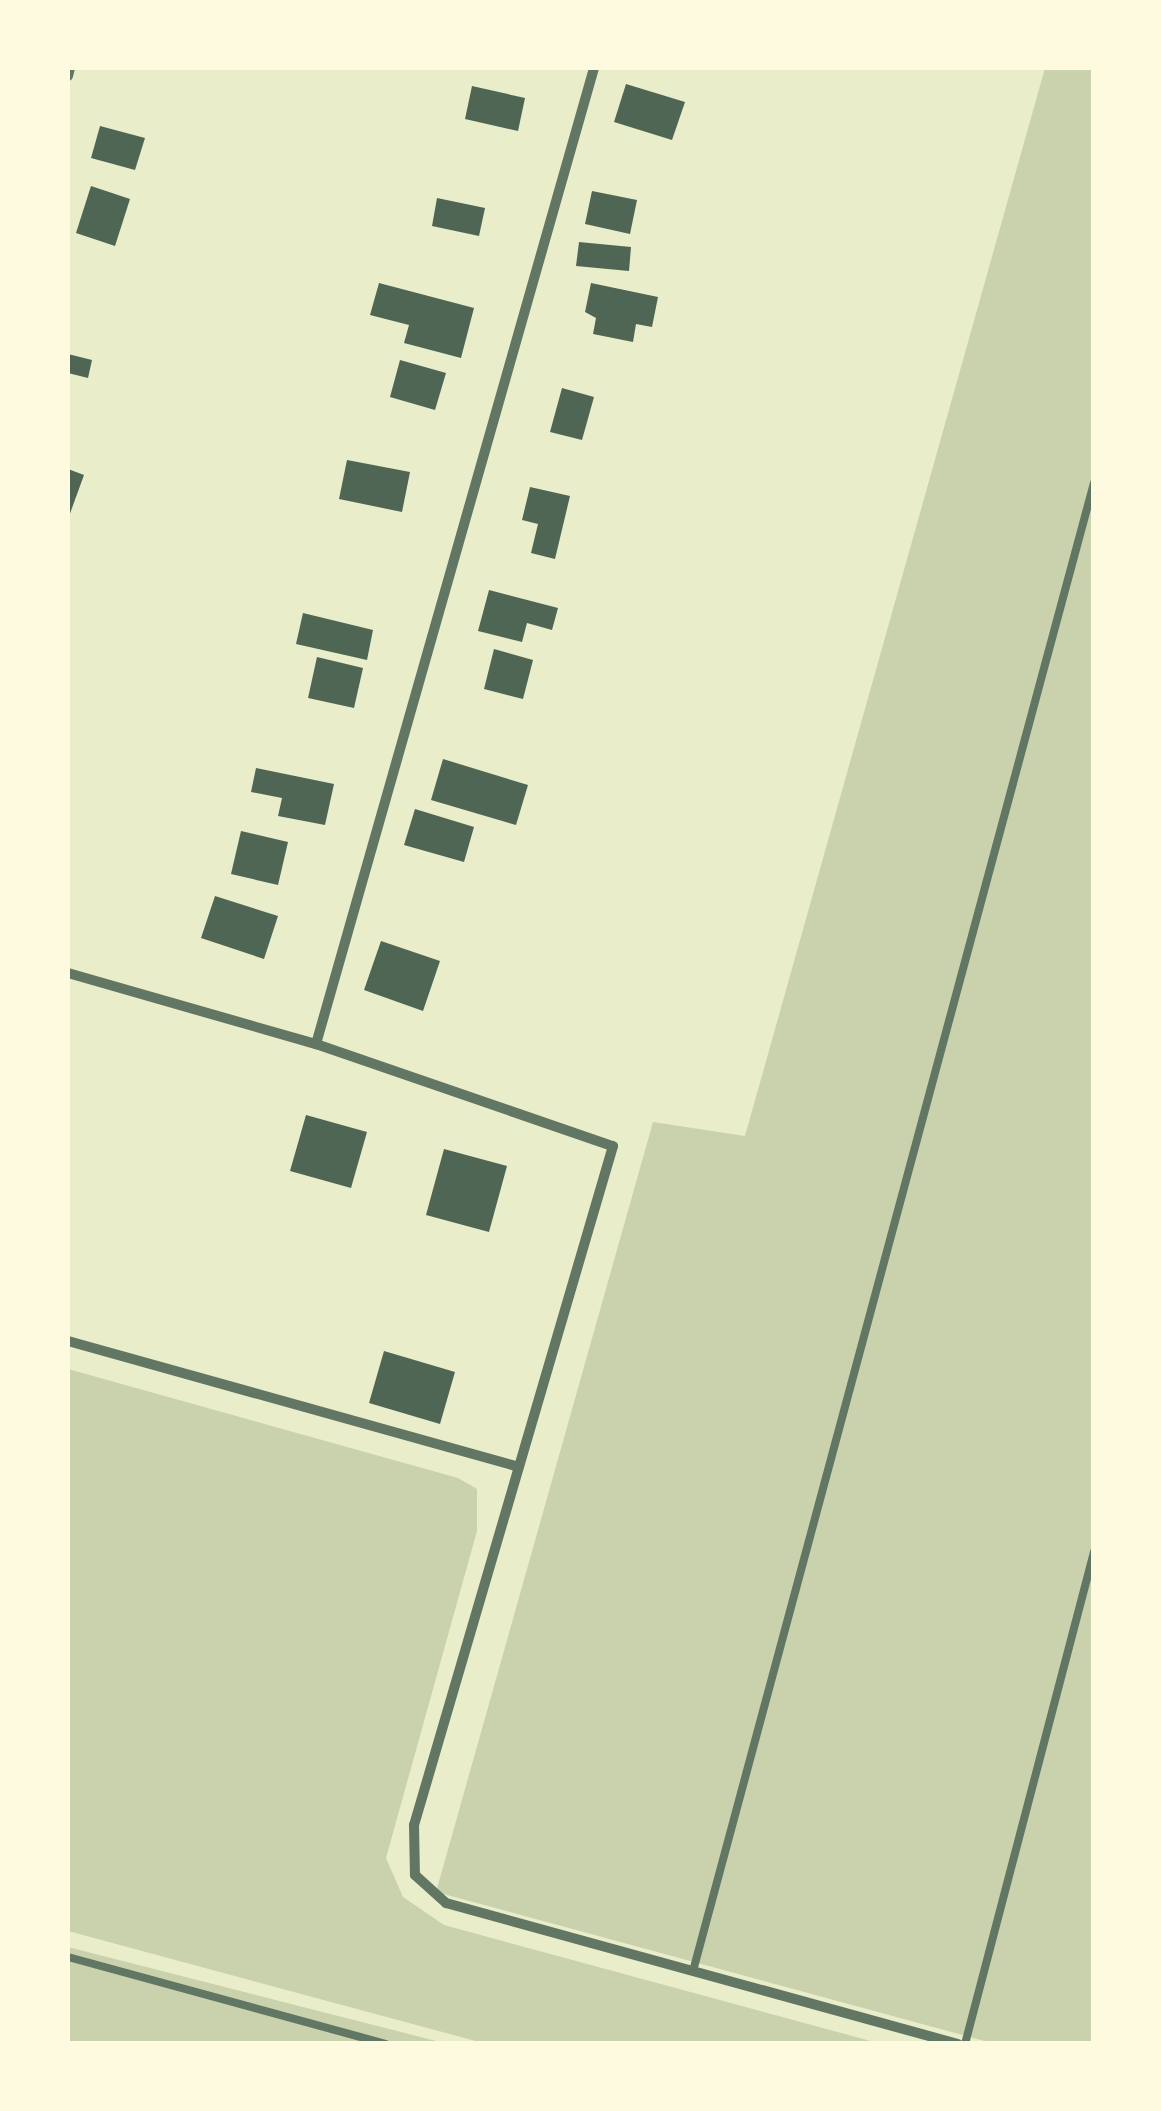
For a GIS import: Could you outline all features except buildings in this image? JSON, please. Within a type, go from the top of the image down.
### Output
[{"type":"street","points":[[68,76],[70,68]]},
{"type":"street","points":[[316,1044],[594,68]]},
{"type":"street","points":[[68,974],[316,1044],[613,1146],[414,1825],[416,1875],[446,1903],[962,2044]]},
{"type":"street","points":[[68,1342],[520,1467]]},
{"type":"lane","points":[[694,1971],[1094,483]]},
{"type":"lane","points":[[962,2044],[1094,1552]]},
{"type":"lane","points":[[68,1957],[385,2044]]},
{"type":"green space","points":[[1045,68],[1093,68],[1093,2043],[992,2043],[436,1892],[653,1122],[745,1136]]},
{"type":"green space","points":[[68,1369],[458,1478],[477,1489],[477,1531],[386,1858],[403,1897],[444,1925],[878,2043],[483,2043],[68,1931]]},
{"type":"green space","points":[[68,1947],[444,2043],[68,2043]]}]
